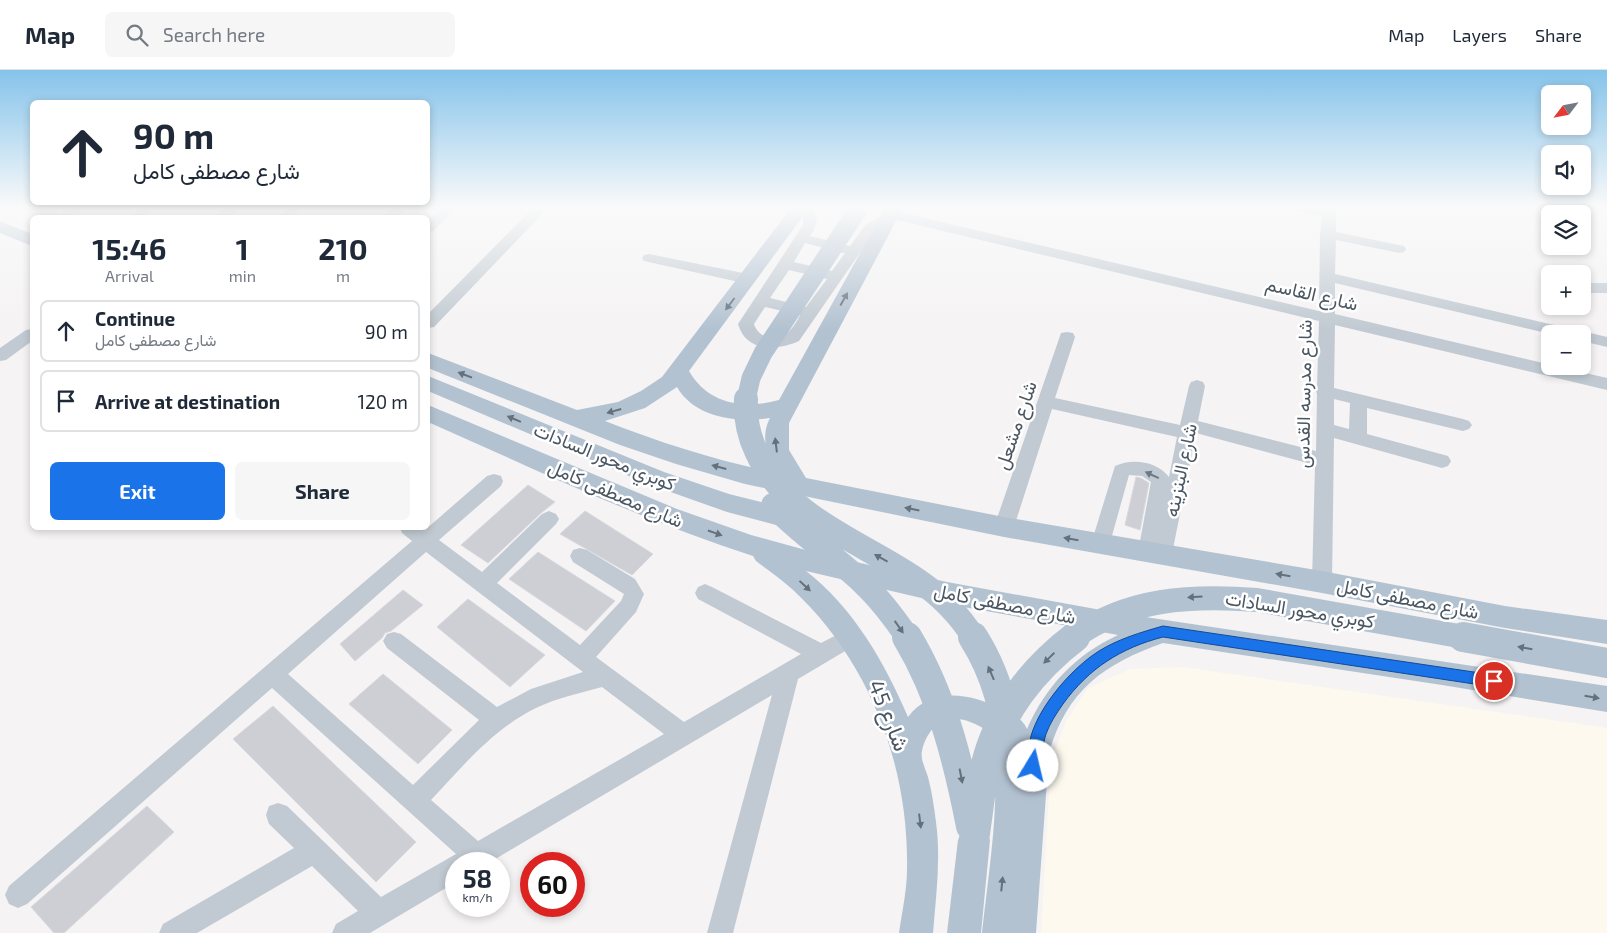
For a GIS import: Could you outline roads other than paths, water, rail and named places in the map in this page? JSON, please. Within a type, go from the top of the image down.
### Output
[{"type":"main road","points":[[575,418],[611,413],[628,407],[657,392],[679,372],[771,248]]},
{"type":"main road","name":"كوبري محور السادات","points":[[815,248],[736,370],[730,396],[732,436],[743,464],[760,490],[793,525],[845,566],[868,588],[899,625],[912,646],[935,689],[946,720],[959,764],[974,840]]},
{"type":"main road","name":"كوبري محور السادات","points":[[832,248],[761,356],[751,377],[746,398],[748,433],[763,468],[791,502],[824,526],[904,571],[935,593],[963,622],[975,640],[994,678],[1006,721],[1012,768],[1010,818],[997,933]]},
{"type":"main road","points":[[799,487],[778,456],[774,441],[778,423],[873,248]]},
{"type":"main road","name":"شارع مصطفى كامل","points":[[430,361],[628,439],[684,458],[745,475],[1004,527],[1505,616],[1607,632]]},
{"type":"main road","points":[[679,372],[684,384],[693,394],[705,403],[720,409],[738,413],[756,413],[774,411],[787,406]]},
{"type":"main road","name":"كوبري محور السادات","points":[[430,384],[656,478],[743,508],[824,526]]},
{"type":"main road","name":"شارع مصطفى كامل","points":[[430,414],[604,490],[683,522],[753,546],[829,566],[982,600],[1163,632],[1552,689],[1607,699]]},
{"type":"main road","name":"شارع 45","points":[[753,546],[778,563],[808,588],[825,606],[850,637],[882,690],[907,752],[918,803],[923,869],[916,933]]},
{"type":"main road","name":"كوبري محور السادات","points":[[964,933],[974,840],[986,766],[993,740],[1017,697],[1045,662],[1093,623],[1132,608],[1176,599],[1200,597],[1257,600],[1607,663]]},
{"type":"main road","points":[[1505,616],[1521,620],[1536,627],[1551,638],[1562,650],[1568,663],[1568,675],[1563,684],[1552,689]]},
{"type":"main road","points":[[1019,933],[1034,753],[1038,735],[1047,715],[1058,698],[1082,672],[1104,655],[1122,645],[1163,632]]},
{"type":"main road","points":[[907,752],[912,737],[922,721],[934,712],[959,706],[988,714],[1013,731],[1034,753]]},
{"type":"street","points":[[430,320],[500,248]]},
{"type":"street","points":[[795,248],[746,324],[751,336],[766,343],[785,341],[793,337],[812,313],[856,248]]},
{"type":"street","points":[[843,248],[854,251]]},
{"type":"street","name":"شارع القاسم","points":[[1045,248],[1607,384]]},
{"type":"street","name":"شارع مدرسه القدس","points":[[1322,582],[1327,248]]},
{"type":"street","points":[[1391,248],[1399,250]]},
{"type":"street","points":[[649,258],[748,279]]},
{"type":"street","points":[[784,264],[837,276]]},
{"type":"street","points":[[1327,277],[1541,327]]},
{"type":"street","points":[[1591,290],[1599,287],[1607,288]]},
{"type":"street","points":[[760,301],[812,313]]},
{"type":"street","points":[[0,356],[30,335]]},
{"type":"street","name":"شارع مشعل","points":[[1004,527],[1067,337]]},
{"type":"street","points":[[1591,338],[1607,342]]},
{"type":"street","name":"شارع البنزينه","points":[[1155,553],[1198,386]]},
{"type":"street","points":[[1324,391],[1463,425]]},
{"type":"street","points":[[1358,399],[1358,438]]},
{"type":"street","points":[[1046,402],[1188,429],[1323,460]]},
{"type":"street","points":[[1324,429],[1442,461]]},
{"type":"street","points":[[1101,544],[1121,471],[1130,468],[1155,474],[1161,480],[1155,553]]},
{"type":"street","points":[[483,584],[549,519]]},
{"type":"street","points":[[417,534],[683,735]]},
{"type":"street","points":[[580,556],[628,585],[634,594],[629,606],[582,658]]},
{"type":"street","points":[[705,593],[821,654]]},
{"type":"street","points":[[484,852],[850,637]]},
{"type":"street","points":[[394,641],[496,720]]},
{"type":"street","points":[[272,674],[414,801],[456,852]]},
{"type":"street","points":[[720,933],[788,674]]},
{"type":"street","points":[[414,801],[496,720],[518,705],[542,695],[605,676]]},
{"type":"street","points":[[278,815],[379,914]]},
{"type":"street","points":[[172,933],[315,850]]},
{"type":"street","points":[[345,933],[445,875]]},
{"type":"lane","points":[[430,525],[494,481]]},
{"type":"lane","points":[[18,895],[272,674],[417,534]]}]
